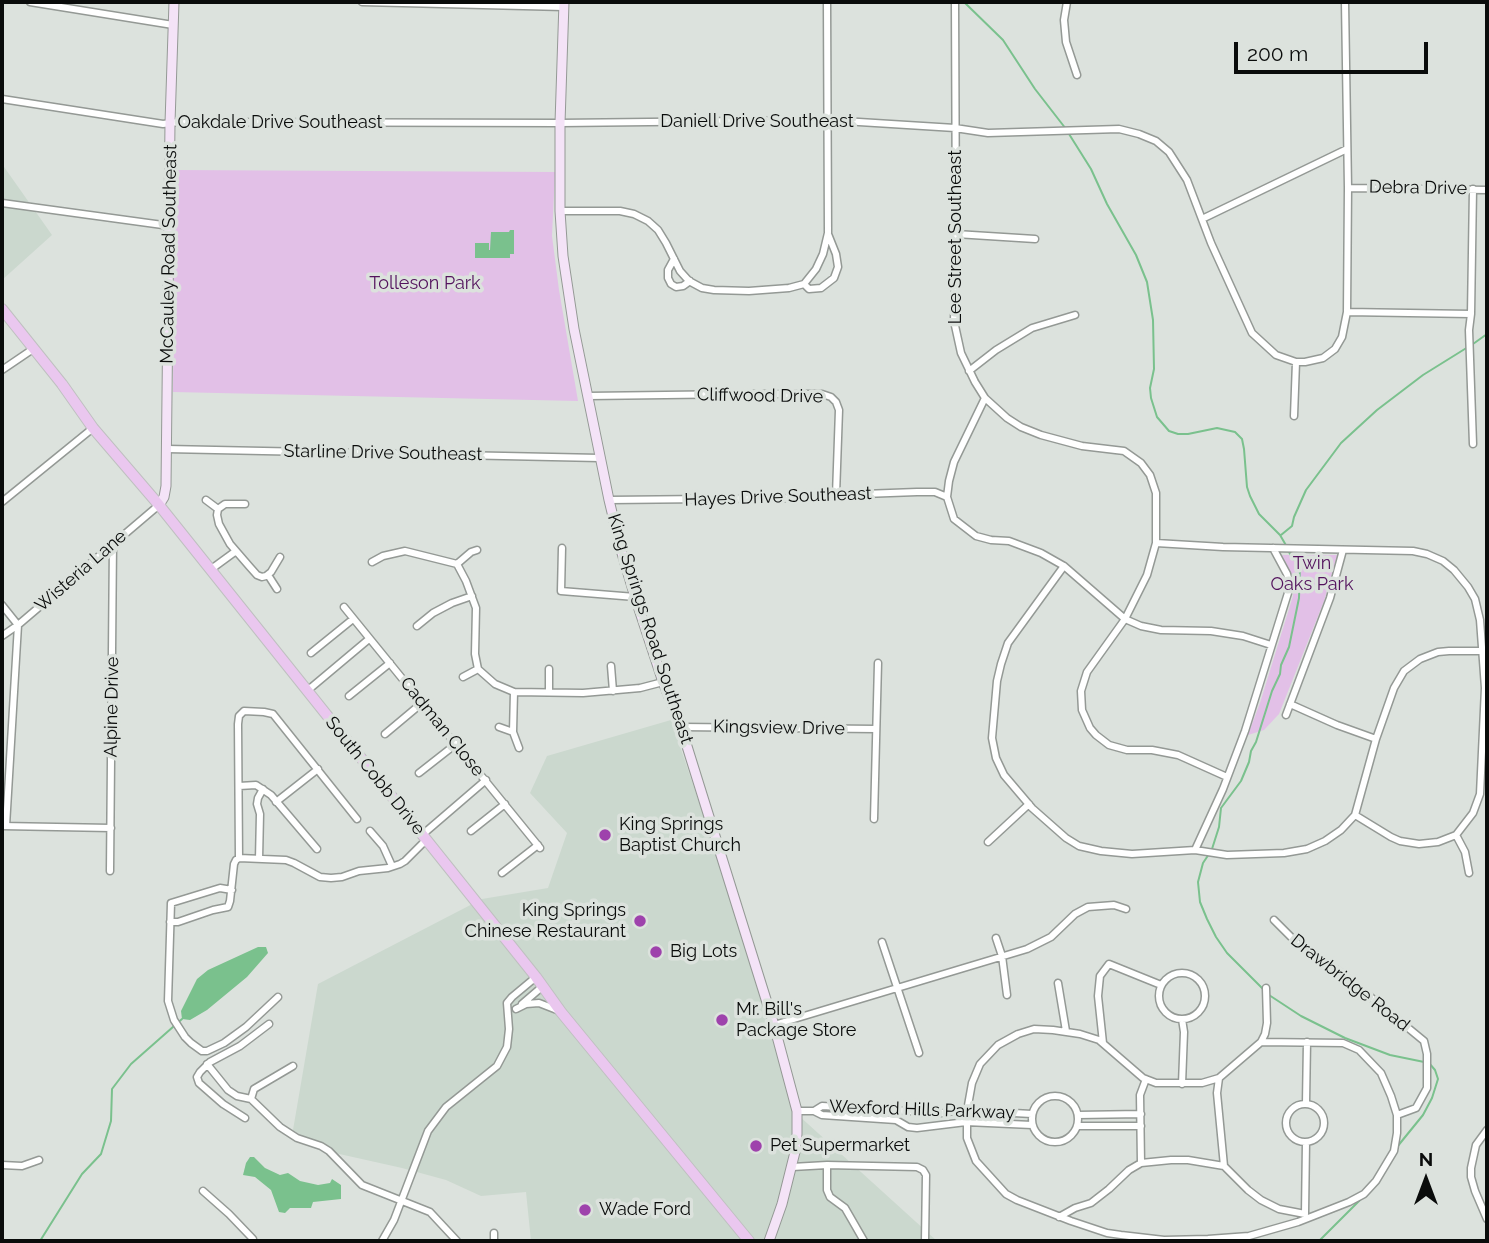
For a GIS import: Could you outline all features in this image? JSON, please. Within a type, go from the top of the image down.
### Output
[{"type":"main road","name":"South Cobb Drive","points":[[2,309],[62,384],[93,428],[159,505],[561,1012],[749,1241]]},
{"type":"street","points":[[30,2],[173,25]]},
{"type":"street","name":"McCauley Road Southeast","points":[[159,505],[165,490],[167,449],[170,123],[174,2]]},
{"type":"street","points":[[362,2],[564,4]]},
{"type":"street","points":[[559,211],[620,211],[648,221],[658,230],[680,271],[702,288],[776,289],[804,284],[816,269],[828,233],[827,2]]},
{"type":"street","name":"Lee Street Southeast","points":[[955,2],[954,320],[961,353],[985,398],[1007,418],[1031,431],[1082,446],[1124,451],[1141,463],[1150,475],[1156,493],[1156,542],[1147,575],[1125,619],[1083,681],[1080,701],[1082,710],[1090,728],[1109,745],[1127,750],[1152,750],[1178,755],[1227,777]]},
{"type":"street","points":[[1067,2],[1064,20],[1066,42],[1077,75]]},
{"type":"street","points":[[1294,416],[1296,362],[1323,358],[1335,349],[1342,337],[1347,312],[1345,2]]},
{"type":"street","name":"King Springs Road Southeast","points":[[564,4],[559,211],[568,298],[609,500],[635,597],[681,727],[774,1025],[797,1111],[792,1167],[769,1241]]},
{"type":"street","name":"Oakdale Drive Southeast","points":[[2,99],[163,124],[560,123]]},
{"type":"street","name":"Daniell Drive Southeast","points":[[560,123],[827,120],[955,128],[988,133],[1119,129],[1139,134],[1156,141],[1169,152],[1187,180],[1211,243],[1252,333],[1276,355],[1296,362]]},
{"type":"street","points":[[1202,219],[1347,149]]},
{"type":"street","name":"Debra Drive","points":[[1348,188],[1487,190]]},
{"type":"street","points":[[1473,189],[1469,330],[1473,444]]},
{"type":"street","points":[[2,203],[170,226]]},
{"type":"street","points":[[804,284],[809,289],[821,288],[834,278],[838,267],[828,233]]},
{"type":"street","points":[[956,234],[1035,239]]},
{"type":"street","points":[[674,259],[668,270],[671,284],[676,287],[683,286],[690,281]]},
{"type":"street","points":[[1347,312],[1471,314]]},
{"type":"street","points":[[969,371],[996,350],[1032,328],[1075,315]]},
{"type":"street","points":[[2,370],[33,349]]},
{"type":"street","name":"Cliffwood Drive","points":[[588,396],[822,394],[831,397],[839,411],[836,495]]},
{"type":"street","points":[[985,398],[954,462],[947,497],[954,519],[976,536],[1024,545],[1064,566],[1125,619],[1149,628],[1212,631],[1271,645]]},
{"type":"street","points":[[2,502],[93,428]]},
{"type":"street","name":"Starline Drive Southeast","points":[[167,449],[600,457]]},
{"type":"street","name":"Hayes Drive Southeast","points":[[609,500],[805,498],[935,492],[947,497]]},
{"type":"street","points":[[205,500],[218,509]]},
{"type":"street","points":[[245,504],[225,504],[218,509],[222,531],[257,575],[268,575],[280,557]]},
{"type":"street","name":"Wisteria Lane","points":[[2,636],[159,505]]},
{"type":"street","name":"Alpine Drive","points":[[110,871],[113,542]]},
{"type":"street","points":[[1156,542],[1223,547],[1413,551],[1443,561],[1462,579],[1475,599],[1485,651],[1480,794],[1473,813],[1456,835],[1429,844],[1409,843],[1391,837],[1355,815]]},
{"type":"street","points":[[562,548],[561,591],[635,597]]},
{"type":"street","points":[[1195,850],[1245,731],[1289,587],[1287,574],[1273,548]]},
{"type":"street","points":[[457,564],[477,550]]},
{"type":"street","points":[[1286,715],[1330,598],[1343,550]]},
{"type":"street","points":[[210,570],[236,551]]},
{"type":"street","points":[[372,562],[383,556],[405,551],[457,564]]},
{"type":"street","points":[[457,564],[476,608],[475,654],[478,669],[495,684],[514,692],[549,692],[613,691],[663,682]]},
{"type":"street","points":[[1064,566],[1009,643],[997,681],[992,738],[996,758],[1004,775],[1029,804],[1066,838],[1079,846],[1101,851],[1132,854],[1195,850],[1227,855],[1298,851],[1316,845],[1333,836],[1355,815],[1376,739],[1398,679],[1420,659],[1438,652],[1485,651]]},
{"type":"street","points":[[268,575],[277,589]]},
{"type":"street","points":[[417,626],[433,613],[472,596]]},
{"type":"street","points":[[2,605],[18,625],[4,826],[111,828]]},
{"type":"street","name":"Cadman Close","points":[[344,607],[539,846],[502,873]]},
{"type":"street","points":[[311,653],[353,619]]},
{"type":"street","points":[[307,691],[369,639]]},
{"type":"street","points":[[349,696],[390,663]]},
{"type":"street","points":[[874,819],[878,663]]},
{"type":"street","points":[[611,666],[613,691]]},
{"type":"street","points":[[463,677],[478,669]]},
{"type":"street","points":[[549,669],[549,692]]},
{"type":"street","points":[[514,692],[513,732],[519,748]]},
{"type":"street","points":[[385,734],[422,703]]},
{"type":"street","points":[[1290,704],[1376,739]]},
{"type":"street","points":[[170,922],[226,909],[230,901],[234,864],[239,858],[238,724],[239,716],[244,711],[273,714],[357,818]]},
{"type":"street","points":[[499,727],[513,732]]},
{"type":"street","name":"Kingsview Drive","points":[[681,727],[877,729]]},
{"type":"street","points":[[419,774],[456,744]]},
{"type":"street","points":[[276,802],[318,769]]},
{"type":"street","points":[[239,858],[286,860],[313,874],[331,878],[392,866],[405,861],[424,837],[486,780]]},
{"type":"street","points":[[239,786],[256,785],[263,789],[317,849]]},
{"type":"street","points":[[259,859],[260,814],[257,804],[263,789]]},
{"type":"street","points":[[471,831],[505,804]]},
{"type":"street","points":[[988,842],[1029,804]]},
{"type":"street","points":[[370,831],[383,846],[392,866]]},
{"type":"street","points":[[1456,835],[1465,852],[1469,873]]},
{"type":"street","points":[[232,890],[220,888],[171,904],[168,1000],[176,1024],[196,1047],[207,1051],[246,1027],[278,997]]},
{"type":"street","points":[[774,1025],[1027,949],[1051,937],[1075,914],[1088,907],[1114,905],[1126,909]]},
{"type":"street","name":"Drawbridge Road","points":[[1273,920],[1300,946],[1340,972],[1423,1041],[1427,1054],[1427,1087],[1416,1108],[1397,1115]]},
{"type":"street","points":[[996,938],[1002,956],[1007,995]]},
{"type":"street","points":[[883,942],[919,1053]]},
{"type":"street","points":[[1103,1043],[1098,996],[1100,976],[1109,964],[1161,985]]},
{"type":"street","points":[[1186,973],[1193,975],[1203,986],[1204,1000],[1196,1013],[1182,1019],[1174,1017],[1162,1008],[1159,993],[1161,985],[1171,975],[1186,973]]},
{"type":"street","points":[[516,1009],[539,982]]},
{"type":"street","points":[[382,1241],[390,1229],[433,1123],[446,1107],[497,1066],[507,1047],[507,1003],[512,997],[539,982]]},
{"type":"street","points":[[1058,983],[1066,1031]]},
{"type":"street","points":[[1261,1042],[1343,1043],[1359,1050],[1381,1073],[1397,1115],[1397,1133],[1394,1151],[1376,1181],[1363,1194],[1349,1202],[1249,1236],[1164,1240],[1107,1233],[1059,1217],[1006,1194],[976,1161],[967,1138],[967,1111],[972,1083],[980,1064],[998,1045],[1018,1034],[1034,1029],[1080,1034],[1099,1040],[1146,1079],[1156,1083],[1202,1083],[1219,1078],[1261,1042],[1267,1023],[1266,988]]},
{"type":"street","points":[[508,1012],[526,1004],[539,1003],[561,1012]]},
{"type":"street","points":[[1182,1019],[1182,1084]]},
{"type":"street","points":[[245,1118],[223,1104],[199,1083],[198,1074],[207,1065],[240,1046],[269,1024]]},
{"type":"street","points":[[1306,1103],[1307,1042]]},
{"type":"street","points":[[207,1065],[228,1090],[237,1096],[251,1099],[288,1133],[329,1151],[362,1185],[430,1212],[457,1241]]},
{"type":"street","points":[[251,1099],[254,1089],[293,1066]]},
{"type":"street","points":[[1219,1078],[1217,1093],[1224,1166]]},
{"type":"street","points":[[1141,1163],[1140,1095],[1146,1079]]},
{"type":"street","name":"Wexford Hills Parkway","points":[[1078,1115],[1069,1100],[1051,1095],[1035,1105],[1032,1125],[1042,1138],[1059,1142],[1073,1133],[1077,1126],[1141,1126]]},
{"type":"street","points":[[1306,1103],[1320,1110],[1324,1125],[1318,1137],[1306,1142],[1298,1141],[1292,1136],[1286,1123],[1287,1115],[1292,1109],[1306,1103]]},
{"type":"street","name":"Wexford Hills Parkway","points":[[814,1111],[822,1106],[943,1113],[967,1111],[1032,1114]]},
{"type":"street","points":[[866,1108],[866,1118]]},
{"type":"street","name":"Wexford Hills Parkway","points":[[797,1111],[896,1120],[908,1127],[917,1128],[966,1122],[1032,1125]]},
{"type":"street","points":[[1077,1126],[1078,1115],[1141,1114]]},
{"type":"street","points":[[1487,1130],[1476,1145],[1471,1168],[1475,1191],[1487,1219]]},
{"type":"street","points":[[1306,1142],[1307,1216]]},
{"type":"street","points":[[2,1165],[22,1166],[39,1160]]},
{"type":"street","points":[[1059,1217],[1091,1203],[1141,1163],[1171,1160],[1224,1166],[1248,1191],[1261,1200],[1279,1209],[1307,1216]]},
{"type":"street","points":[[827,1166],[827,1191],[830,1197],[845,1208],[864,1241]]},
{"type":"street","points":[[792,1167],[917,1167],[923,1170],[926,1175],[925,1241]]},
{"type":"street","points":[[202,1191],[229,1214],[253,1241]]},
{"type":"street","points":[[494,1241],[495,1233]]},
{"type":"shaded area","points":[[2,164],[52,235],[2,280]]},
{"type":"shaded area","points":[[514,230],[514,254],[510,254],[510,258],[475,258],[475,243],[489,243],[490,250],[491,232]]},
{"type":"shaded area","points":[[671,720],[712,840],[797,1114],[937,1241],[531,1241],[526,1192],[481,1196],[446,1180],[326,1151],[293,1130],[318,984],[482,899],[548,888],[567,833],[530,793],[547,756]]},
{"type":"shaded area","points":[[258,947],[266,947],[268,953],[247,977],[207,1010],[190,1020],[182,1019],[181,1011],[197,979],[208,970]]},
{"type":"shaded area","points":[[250,1157],[254,1157],[265,1168],[280,1175],[288,1173],[300,1181],[318,1185],[330,1183],[332,1179],[341,1185],[341,1199],[313,1202],[311,1208],[290,1208],[285,1213],[279,1212],[271,1190],[255,1177],[243,1175]]},
{"type":"green space","name":"Tolleson Park","points":[[175,170],[555,172],[552,236],[578,401],[173,392]]},
{"type":"green space","name":"Twin Oaks Park","points":[[1282,555],[1337,555],[1324,601],[1279,714],[1264,730],[1248,735],[1293,596],[1293,577]]},
{"type":"waterway","points":[[964,2],[1003,40],[1035,89],[1066,129]]},
{"type":"waterway","points":[[1069,134],[1091,169],[1136,255],[1147,282],[1153,320],[1154,369],[1150,388],[1157,417],[1169,431],[1178,434],[1217,428],[1235,432],[1242,439],[1250,496],[1259,514],[1280,535],[1287,547]]},
{"type":"waterway","points":[[1473,344],[1487,334]]},
{"type":"waterway","points":[[1281,535],[1292,526],[1306,490],[1341,443],[1377,410],[1423,375],[1468,347]]},
{"type":"waterway","points":[[1212,849],[1219,827],[1221,808],[1241,781],[1289,647],[1299,598],[1300,564],[1289,552]]},
{"type":"waterway","points":[[1209,854],[1203,863],[1198,882],[1200,902],[1216,937],[1227,953],[1265,991]]},
{"type":"waterway","points":[[1269,995],[1301,1016],[1345,1038],[1390,1055],[1429,1063],[1435,1070],[1438,1079],[1432,1098],[1423,1115],[1397,1147]]},
{"type":"waterway","points":[[40,1241],[82,1174],[101,1154],[111,1121],[112,1089],[131,1064],[182,1019]]},
{"type":"waterway","points":[[1319,1241],[1360,1200]]},
{"type":"place","name":"King Springs Baptist Church","points":[[605,835]]},
{"type":"place","name":"King Springs Chinese Restaurant","points":[[640,921]]},
{"type":"place","name":"Big Lots","points":[[656,952]]},
{"type":"place","name":"Mr. Bill's Package Store","points":[[722,1020]]},
{"type":"place","name":"Pet Supermarket","points":[[756,1146]]},
{"type":"place","name":"Wade Ford","points":[[585,1210]]}]
